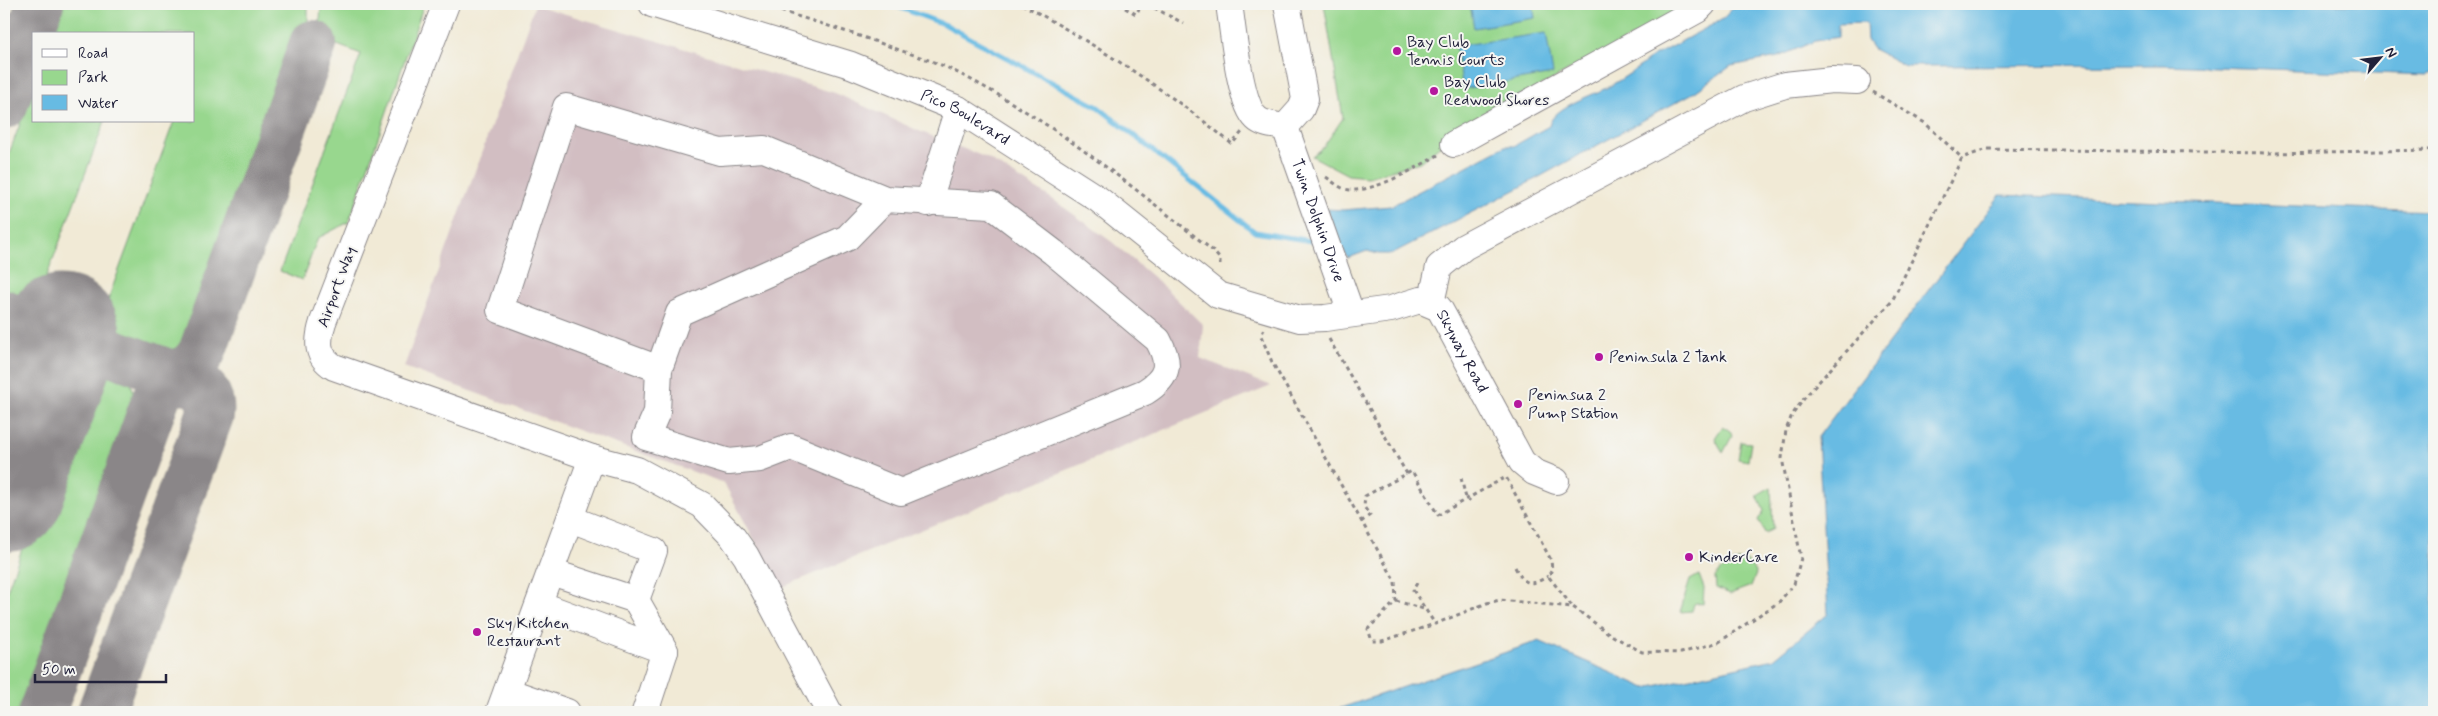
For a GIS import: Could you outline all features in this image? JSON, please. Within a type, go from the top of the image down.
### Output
[{"type":"street","name":"Airport Way","points":[[446,4],[323,322],[318,338],[320,350],[325,361],[334,367],[592,458],[636,470],[702,505],[727,530],[746,556],[828,712]]},
{"type":"street","name":"Pico Boulevard","points":[[652,4],[851,65],[958,109],[1098,199],[1218,295],[1240,301]]},
{"type":"street","points":[[1230,4],[1238,64],[1248,107],[1255,117],[1263,123],[1285,127],[1301,109],[1305,99],[1287,4]]},
{"type":"street","points":[[1454,144],[1697,10],[1702,4]]},
{"type":"street","points":[[1432,303],[1439,267],[1464,247],[1744,98],[1786,85],[1832,80],[1856,81]]},
{"type":"street","points":[[659,370],[500,310],[566,107],[720,152],[764,149],[885,199],[928,203],[991,205],[1053,252],[1158,340],[1166,355],[1166,372],[1158,384],[1146,392],[901,492],[791,447],[760,459],[729,462],[646,437],[657,412],[659,370],[679,313],[848,238],[885,199]]},
{"type":"street","points":[[928,203],[958,109]]},
{"type":"street","name":"Twin Dolphin Drive","points":[[1285,127],[1351,313]]},
{"type":"street","name":"Skyway Road","points":[[1240,301],[1300,319],[1325,318],[1391,309],[1420,300],[1432,303],[1439,308],[1522,462],[1534,472],[1556,481]]},
{"type":"street","points":[[567,712],[503,702],[592,458]]},
{"type":"street","points":[[571,519],[654,551],[636,600]]},
{"type":"street","points":[[552,572],[636,600],[665,651],[645,712]]},
{"type":"street","points":[[539,604],[665,651]]},
{"type":"path","points":[[1022,4],[1118,61],[1172,98],[1232,144],[1255,117]]},
{"type":"path","points":[[1118,4],[1136,14],[1142,4]]},
{"type":"path","points":[[1147,4],[1183,23]]},
{"type":"path","points":[[1856,81],[1925,123],[1962,158]]},
{"type":"path","points":[[1295,159],[1343,189],[1353,191],[1368,189],[1404,174],[1454,144]]},
{"type":"path","points":[[1548,576],[1573,607],[1611,635],[1642,652],[1681,653],[1720,642],[1779,602],[1788,593],[1798,576],[1801,558],[1782,458],[1786,430],[1792,415],[1806,396],[1892,301],[1962,158],[1987,150],[2270,153],[2434,150]]},
{"type":"path","points":[[1272,310],[1261,336],[1268,353],[1395,581],[1396,601],[1368,630],[1372,641],[1382,641],[1435,624],[1487,602],[1500,600],[1573,607]]},
{"type":"path","points":[[1325,318],[1329,338],[1406,474]]},
{"type":"path","points":[[1361,522],[1370,516],[1364,506],[1365,496],[1387,486],[1412,471],[1438,515],[1506,477],[1551,560],[1552,570],[1548,576],[1538,582],[1527,582],[1521,579],[1515,567]]},
{"type":"path","points":[[1461,478],[1466,498],[1470,502]]},
{"type":"path","points":[[1417,583],[1413,590],[1435,624]]},
{"type":"path","points":[[1396,601],[1425,610]]},
{"type":"shaded area","points":[[535,5],[835,93],[919,131],[987,158],[1051,198],[1112,242],[1160,283],[1203,325],[1200,358],[1271,386],[780,588],[724,483],[404,367]]},
{"type":"green space","points":[[64,4],[308,4],[308,29],[193,332],[184,343],[173,349],[161,351],[148,350],[96,332],[174,122],[195,122],[195,32],[54,32]]},
{"type":"green space","points":[[321,4],[424,4],[349,222],[318,238],[302,280],[280,271],[361,54],[319,38]]},
{"type":"green space","name":"Bay Club Redwood Shores","points":[[1324,4],[1693,4],[1460,129],[1420,162],[1368,177],[1348,175],[1312,156],[1324,146],[1343,118]]},
{"type":"green space","points":[[32,91],[32,122],[105,122],[34,310],[4,300],[4,167]]},
{"type":"green space","points":[[4,329],[9,336],[14,351],[12,366],[4,389]]},
{"type":"green space","points":[[96,370],[131,383],[136,400],[25,702],[19,712],[4,712],[4,599],[85,374]]},
{"type":"green space","points":[[1723,426],[1731,432],[1732,436],[1723,453],[1715,438]]},
{"type":"green space","points":[[1741,442],[1751,443],[1748,461],[1738,459]]},
{"type":"green space","points":[[1771,487],[1773,529],[1765,533],[1758,520],[1764,511],[1757,495]]},
{"type":"green space","points":[[1745,560],[1751,565],[1756,574],[1751,586],[1730,594],[1716,588],[1715,577],[1722,570],[1732,563]]},
{"type":"green space","points":[[1699,575],[1704,588],[1703,604],[1694,604],[1692,611],[1680,612],[1690,580]]},
{"type":"water","points":[[1470,4],[1533,4],[1535,18],[1474,28]]},
{"type":"water","points":[[1736,4],[2434,4],[2434,72],[2427,75],[2164,65],[1905,66],[1873,49],[1867,40],[1866,23],[1838,24],[1838,37],[1815,41],[1778,57],[1731,66],[1695,92],[1519,188],[1391,254],[1378,254],[1367,251],[1348,258],[1340,246],[1327,209],[1343,210],[1391,206],[1505,146],[1514,146],[1549,126],[1552,119],[1566,107],[1610,86],[1652,57],[1723,19]]},
{"type":"water","points":[[1546,33],[1553,74],[1463,89],[1456,46]]},
{"type":"water","points":[[2000,195],[2434,211],[2434,712],[1329,712],[1539,641],[1646,688],[1774,659],[1828,614],[1818,437]]},
{"type":"waterway","points":[[890,4],[946,25],[1098,107],[1255,232],[1318,242]]},
{"type":"taxiway","points":[[4,105],[40,4]]},
{"type":"taxiway","points":[[166,373],[182,371],[191,366],[202,352],[313,44]]},
{"type":"taxiway","points":[[4,313],[194,382],[202,388],[209,400],[210,415],[101,712]]},
{"type":"taxiway","points":[[42,712],[158,393],[169,383],[194,382]]},
{"type":"runway","points":[[4,493],[61,334]]},
{"type":"place","name":"Bay Club Tennis Courts","points":[[1397,51]]},
{"type":"place","name":"Bay Club Redwood Shores","points":[[1434,91]]},
{"type":"place","name":"Peninsula 2 Tank","points":[[1599,357]]},
{"type":"place","name":"Peninsua 2 Pump Station","points":[[1518,404]]},
{"type":"place","name":"KinderCare","points":[[1689,557]]},
{"type":"place","name":"Sky Kitchen Restaurant","points":[[477,632]]}]
